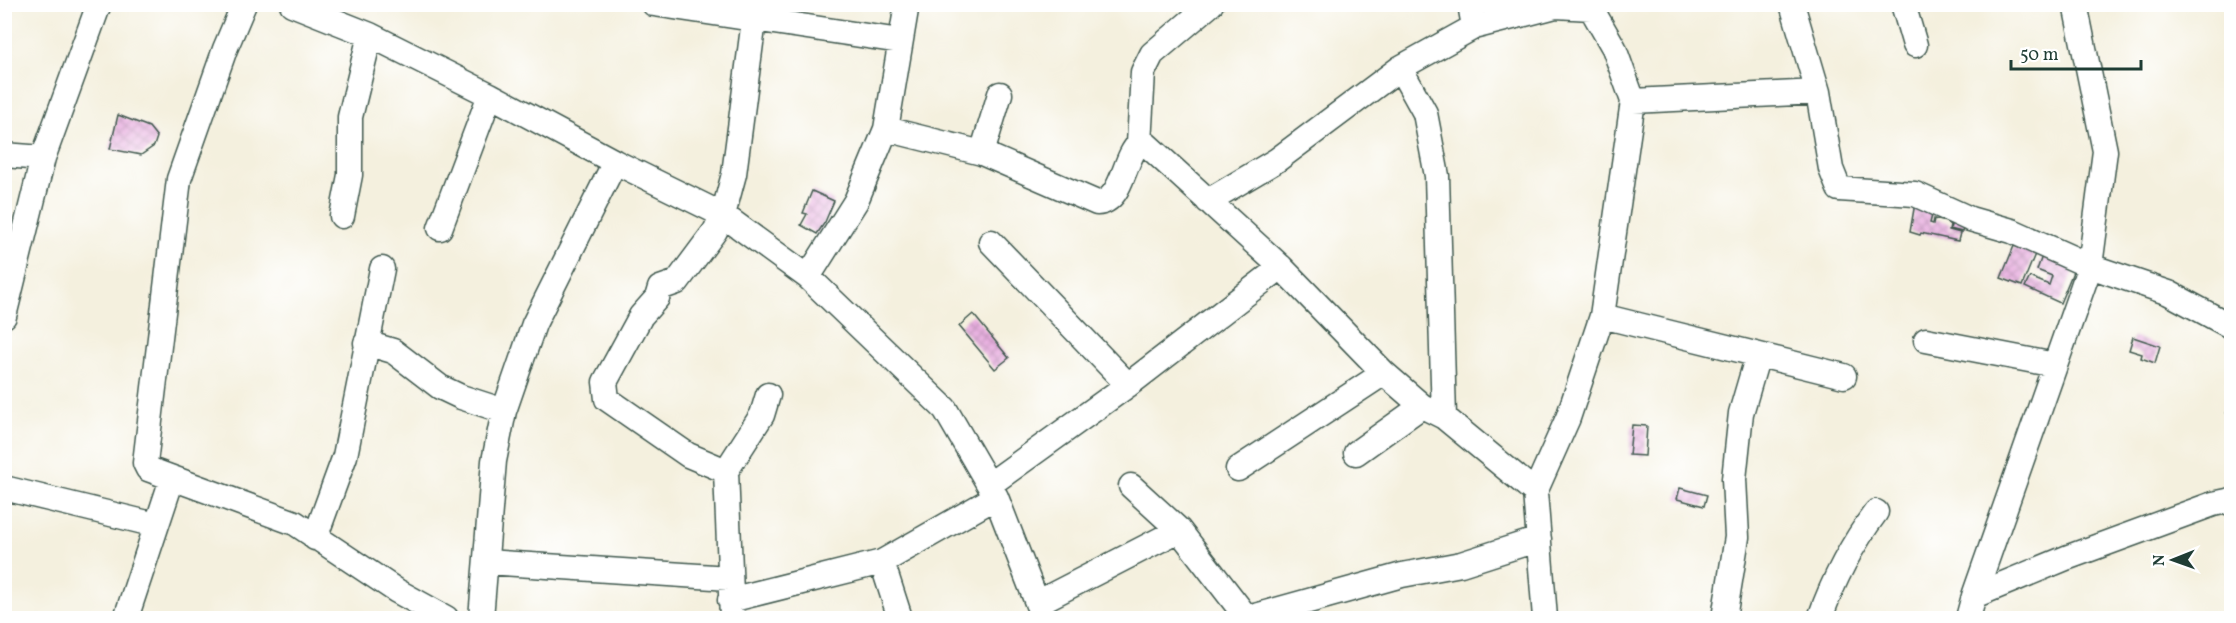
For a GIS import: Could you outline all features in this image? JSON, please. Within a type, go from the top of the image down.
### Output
[{"type":"street","points":[[5,313],[43,158],[99,4]]},
{"type":"street","points":[[244,4],[225,49],[179,179],[145,463],[148,469],[172,479],[295,524],[397,591],[446,618]]},
{"type":"street","points":[[292,4],[370,35],[490,95],[615,162],[723,215],[808,277],[945,409],[993,491],[1040,611],[1179,530]]},
{"type":"street","points":[[654,4],[900,40]]},
{"type":"street","points":[[808,277],[856,201],[886,129],[907,4]]},
{"type":"street","points":[[1139,144],[1143,72],[1152,54],[1211,4]]},
{"type":"street","points":[[1792,4],[1818,92],[1831,169],[1839,189],[1915,195],[1971,219],[2012,231],[2090,266],[2169,293],[2232,327]]},
{"type":"street","points":[[1903,4],[1915,45]]},
{"type":"street","points":[[1971,607],[2090,266],[2104,151],[2075,4]]},
{"type":"street","points":[[1208,201],[1278,160],[1472,16],[1556,6],[1592,6],[1614,48],[1633,101],[1602,316],[1568,418],[1535,492],[1545,618]]},
{"type":"street","points":[[726,471],[688,455],[607,399],[604,391],[605,382],[641,316],[657,298],[660,288],[677,282],[715,231],[723,215],[734,174],[754,20]]},
{"type":"street","points":[[342,216],[350,175],[350,117],[370,35]]},
{"type":"street","points":[[1400,68],[1425,113],[1437,176],[1444,417]]},
{"type":"street","points":[[1633,101],[1818,92]]},
{"type":"street","points":[[982,153],[1000,94]]},
{"type":"street","points":[[440,228],[490,95]]},
{"type":"street","points":[[886,129],[982,153],[1097,203],[1104,203],[1110,199],[1121,180],[1133,148],[1139,144],[1146,144],[1281,267],[1384,373],[1422,406],[1444,417],[1535,492]]},
{"type":"street","points":[[4,155],[43,158]]},
{"type":"street","points":[[481,618],[494,461],[504,411],[534,324],[615,162]]},
{"type":"street","points":[[991,242],[1128,385]]},
{"type":"street","points":[[487,562],[730,599],[882,562],[993,491],[1281,267]]},
{"type":"street","points":[[315,538],[345,456],[382,269]]},
{"type":"street","points":[[1602,316],[1844,376]]},
{"type":"street","points":[[1926,340],[2055,365]]},
{"type":"street","points":[[366,343],[393,351],[440,387],[461,397],[504,411]]},
{"type":"street","points":[[1724,618],[1737,537],[1734,479],[1741,413],[1758,356]]},
{"type":"street","points":[[1238,469],[1384,373]]},
{"type":"street","points":[[730,599],[726,471],[762,415],[768,395]]},
{"type":"street","points":[[1356,453],[1422,406]]},
{"type":"street","points":[[126,618],[172,479]]},
{"type":"street","points":[[1131,486],[1179,530],[1248,618],[1402,575],[1461,564],[1539,539]]},
{"type":"street","points":[[4,488],[156,525]]},
{"type":"street","points":[[1971,607],[2066,558],[2213,504],[2232,500]]},
{"type":"street","points":[[1820,618],[1828,595],[1861,533],[1876,512]]},
{"type":"street","points":[[882,562],[900,618]]},
{"type":"building","points":[[118,115],[149,127],[157,137],[154,146],[141,155],[110,149]]},
{"type":"building","points":[[812,191],[834,201],[817,234],[801,225],[807,214],[803,213]]},
{"type":"building","points":[[1915,203],[1934,208],[1930,223],[1933,224],[1934,219],[1946,222],[1950,225],[1949,230],[1960,233],[1958,241],[1910,232]]},
{"type":"building","points":[[1954,215],[1966,218],[1962,232],[1950,229]]},
{"type":"building","points":[[2014,246],[2035,254],[2022,286],[2001,278]]},
{"type":"building","points":[[2043,253],[2075,267],[2060,303],[2025,287],[2030,277],[2049,285],[2052,276],[2037,270]]},
{"type":"building","points":[[973,314],[1009,358],[995,369],[959,326]]},
{"type":"building","points":[[2133,337],[2160,346],[2155,363],[2141,358],[2142,354],[2129,350]]},
{"type":"building","points":[[2232,410],[2232,432],[2231,432],[2226,411]]},
{"type":"building","points":[[1632,425],[1647,426],[1645,456],[1629,455]]},
{"type":"building","points":[[1680,488],[1707,495],[1704,506],[1677,499]]}]
